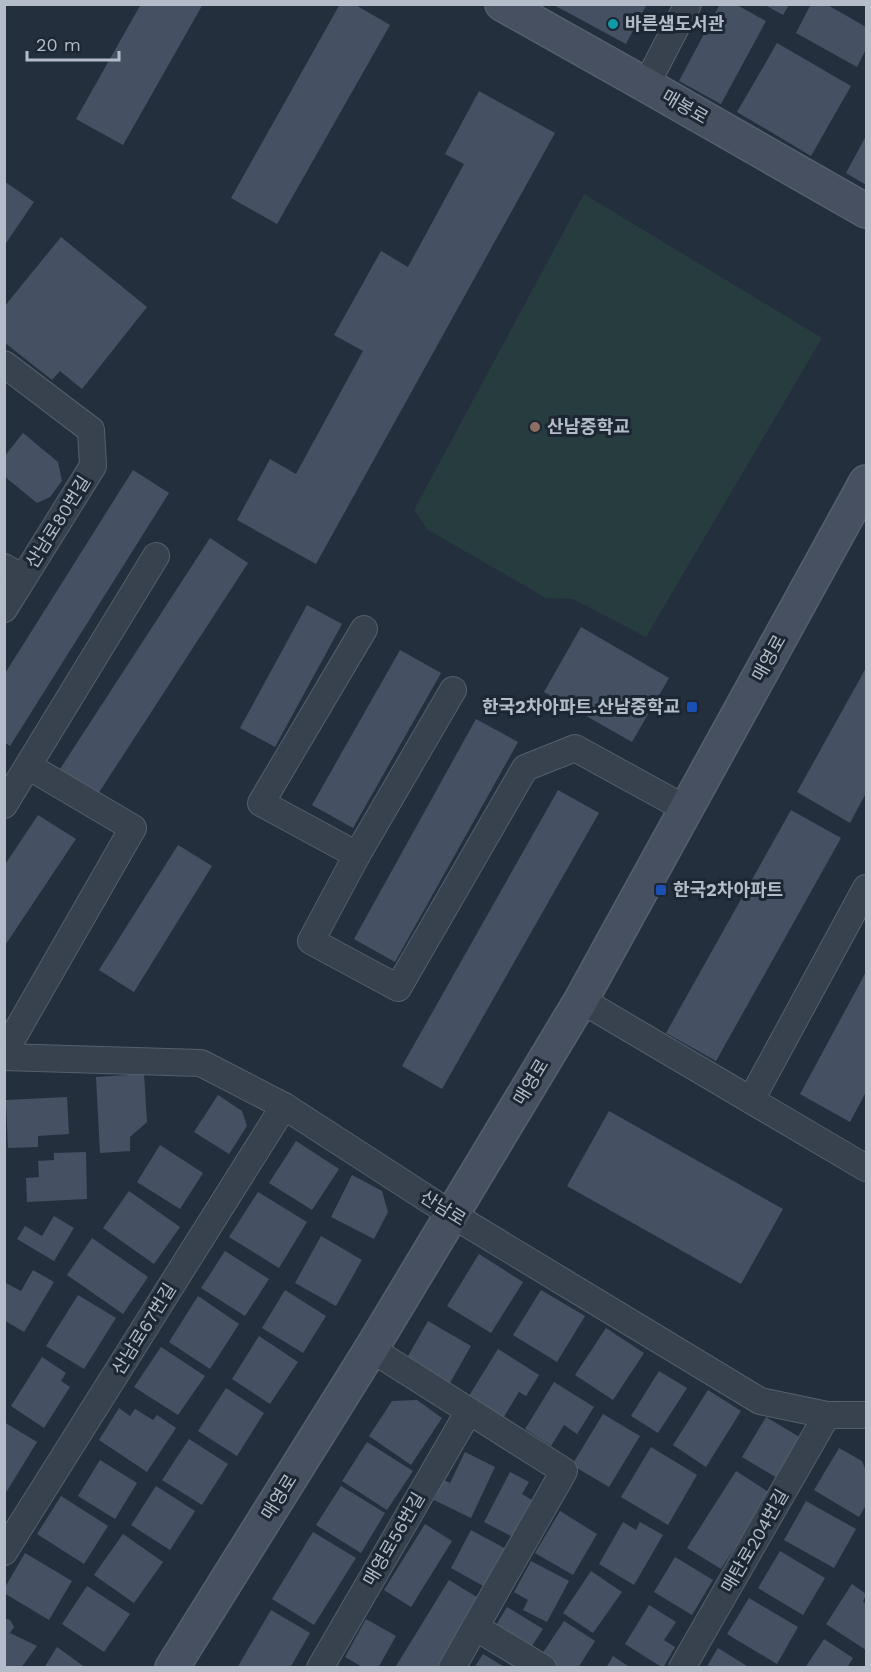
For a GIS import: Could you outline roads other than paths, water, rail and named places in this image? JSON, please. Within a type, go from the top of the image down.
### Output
[{"type":"street","name":"매봉로","points":[[502,4],[867,211]]},
{"type":"street","points":[[646,85],[687,4]]},
{"type":"street","name":"산남로80번길","points":[[4,364],[91,430],[93,466],[14,573],[4,609]]},
{"type":"street","name":"매영로","points":[[172,1668],[371,1349],[581,1000],[867,482]]},
{"type":"street","points":[[4,806],[156,556]]},
{"type":"street","points":[[357,855],[261,803],[364,629]]},
{"type":"street","points":[[453,690],[357,855],[311,940],[398,988],[525,768],[575,748],[686,809]]},
{"type":"street","points":[[4,1053],[133,828],[28,766]]},
{"type":"street","points":[[751,1101],[867,888]]},
{"type":"street","points":[[581,1000],[867,1168]]},
{"type":"street","name":"산남로","points":[[4,1057],[201,1063],[284,1106],[451,1214],[760,1401],[827,1415],[867,1415]]},
{"type":"street","name":"산남로67번길","points":[[4,1552],[284,1106]]},
{"type":"street","points":[[371,1349],[564,1471],[453,1668]]},
{"type":"street","name":"매영로56번길","points":[[320,1668],[469,1411]]},
{"type":"street","name":"매탄로204번길","points":[[682,1668],[827,1415]]},
{"type":"street","points":[[475,1627],[543,1668]]},
{"type":"place","name":"바른샘도서관","points":[[613,24]]},
{"type":"place","name":"산남중학교","points":[[535,427]]},
{"type":"place","name":"한국2차아파트.산남중학교","points":[[692,707]]},
{"type":"place","name":"한국2차아파트","points":[[661,890]]}]
